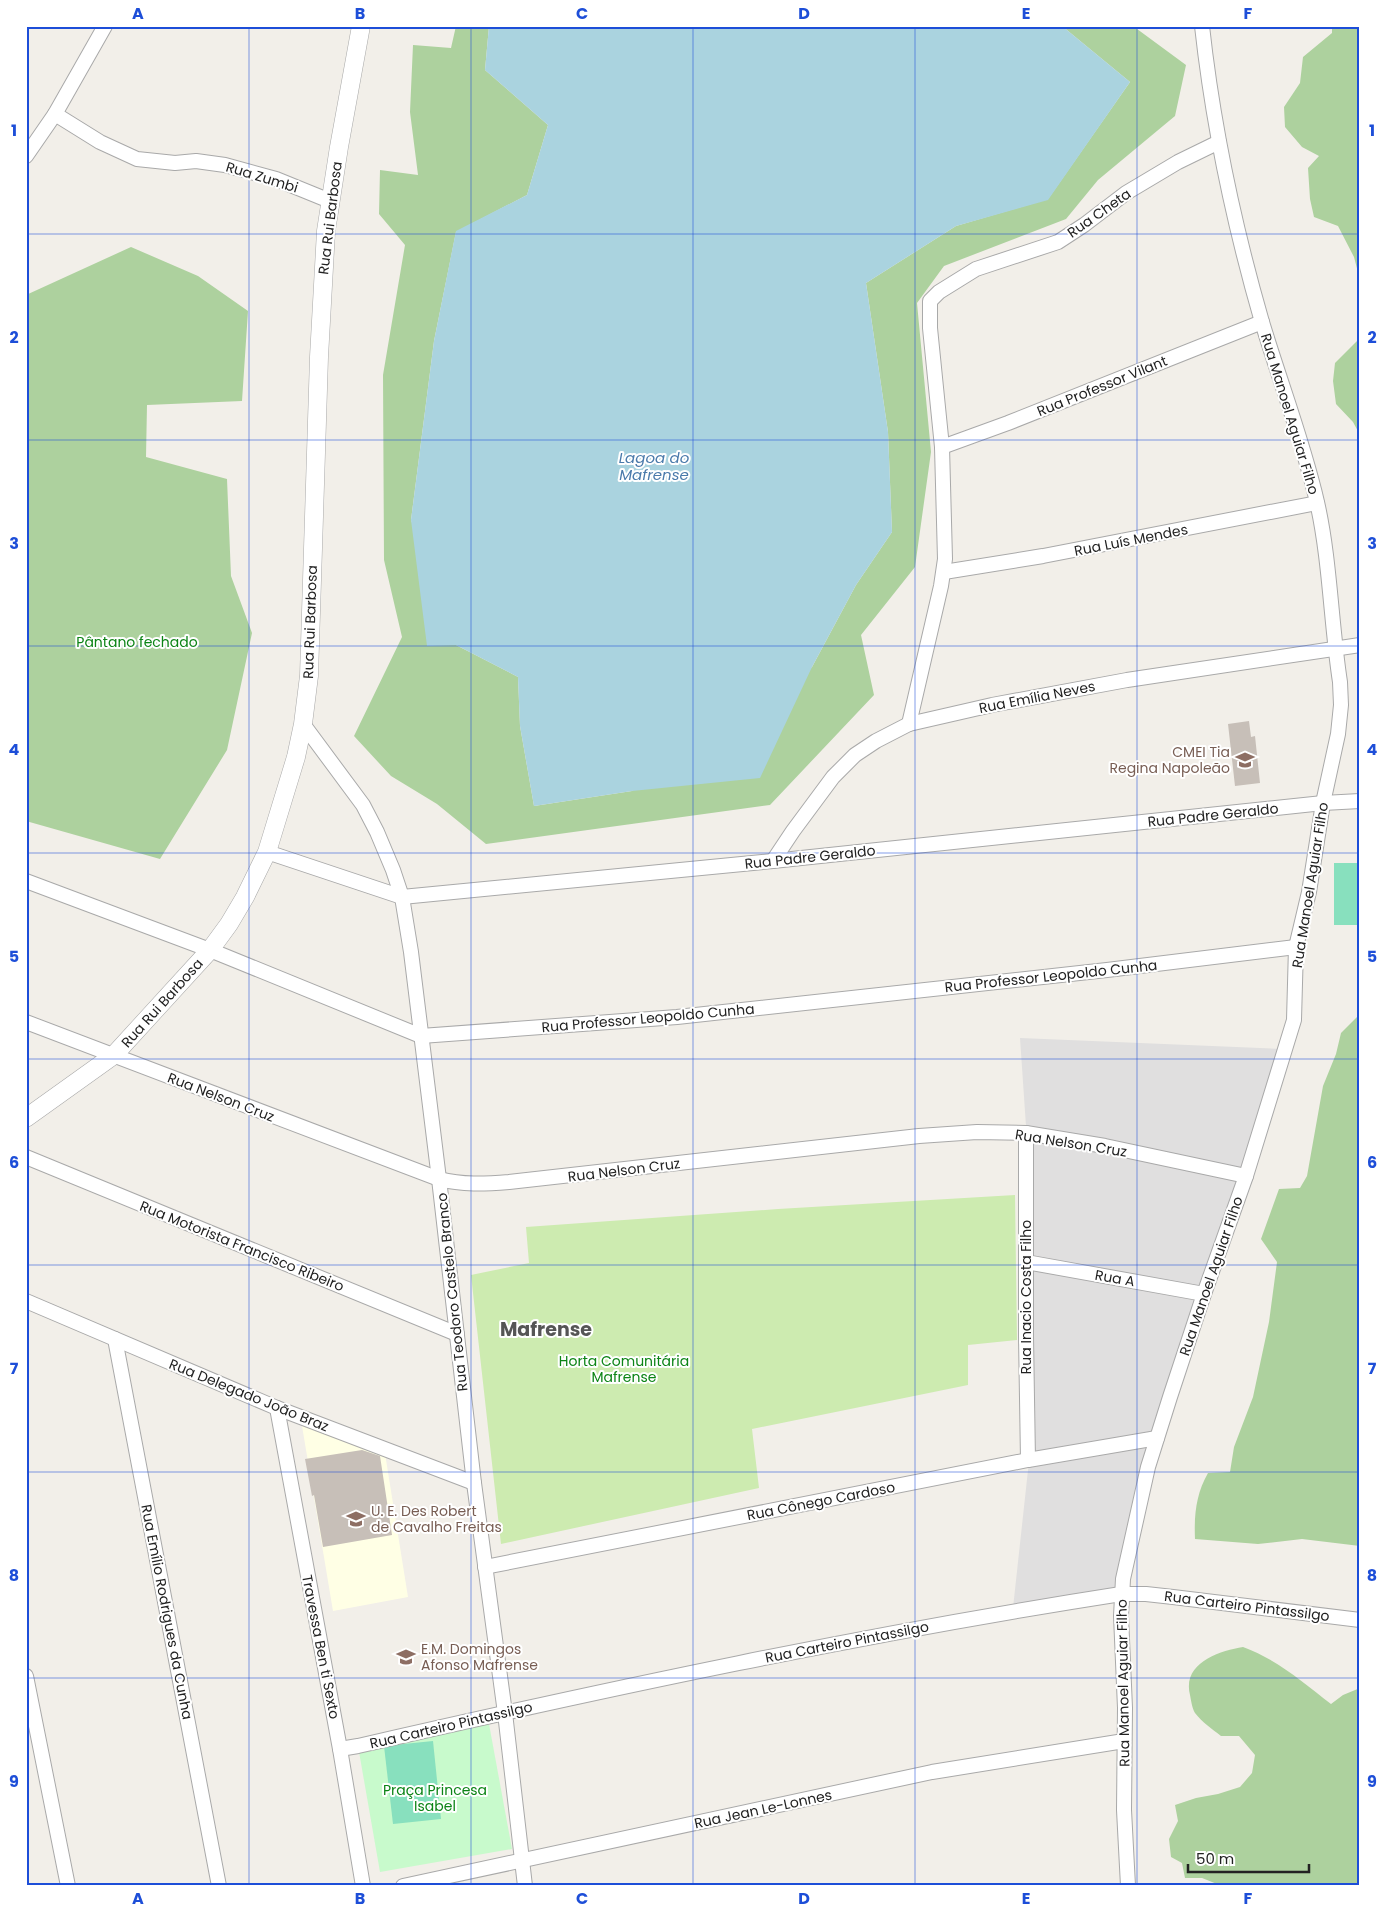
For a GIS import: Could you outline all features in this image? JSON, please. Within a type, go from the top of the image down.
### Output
[{"type":"street","points":[[26,156],[55,114],[105,26]]},
{"type":"street","name":"Rua Rui Barbosa","points":[[26,1118],[114,1055],[210,950],[246,896],[267,852],[284,799],[303,724],[310,656],[323,271],[330,201],[360,26]]},
{"type":"street","name":"Rua Manoel Aguiar Filho","points":[[1128,1886],[1124,1810],[1121,1594],[1126,1565],[1148,1467],[1204,1294],[1246,1176],[1294,1020],[1296,947],[1309,892],[1323,803],[1334,758],[1341,705],[1317,503],[1305,456],[1262,322],[1226,182],[1202,26]]},
{"type":"street","name":"Rua Zumbi","points":[[55,114],[100,142],[137,158],[175,163],[196,161],[225,165],[276,179],[330,201]]},
{"type":"street","name":"Rua Cheta","points":[[910,724],[944,572],[945,559],[942,447],[929,310],[932,297],[976,269],[1058,242],[1126,193],[1178,162],[1219,142]]},
{"type":"street","name":"Rua Professor Vilant","points":[[942,447],[1008,423],[1262,322]]},
{"type":"street","name":"Rua Luís Mendes","points":[[944,572],[1044,556],[1317,503]]},
{"type":"street","name":"Rua Emília Neves","points":[[773,861],[816,798],[833,777],[855,755],[910,724],[992,705],[1127,680],[1360,645]]},
{"type":"street","name":"Rua Teodoro Castelo Branco","points":[[303,724],[363,805],[377,832],[402,897],[439,1179],[474,1483],[505,1713],[525,1886]]},
{"type":"street","name":"Rua Padre Geraldo","points":[[267,852],[402,897],[773,861],[1323,803],[1360,801]]},
{"type":"street","name":"Rua Professor Leopoldo Cunha","points":[[26,881],[210,950],[421,1036],[677,1017],[1296,947]]},
{"type":"street","name":"Rua Nelson Cruz","points":[[26,1022],[439,1179],[460,1184],[480,1185],[919,1136],[976,1132],[1026,1133],[1105,1146],[1246,1176]]},
{"type":"street","name":"Rua Inacio Costa Filho","points":[[1026,1133],[1028,1460]]},
{"type":"street","name":"Rua Motorista Francisco Ribeiro","points":[[26,1157],[457,1334]]},
{"type":"street","name":"Rua A","points":[[1026,1262],[1204,1294]]},
{"type":"street","name":"Rua Delegado João Braz","points":[[26,1301],[277,1408],[474,1483]]},
{"type":"street","name":"Rua Emílio Rodrigues da Cunha","points":[[115,1339],[219,1886]]},
{"type":"street","name":"Travessa Ben ti Sexto","points":[[277,1408],[340,1749],[363,1886]]},
{"type":"street","name":"Rua Cônego Cardoso","points":[[486,1566],[1028,1460],[1157,1438]]},
{"type":"street","name":"Rua Carteiro Pintassilgo","points":[[340,1749],[814,1647],[1121,1594],[1146,1594],[1360,1620]]},
{"type":"street","points":[[26,1676],[68,1886]]},
{"type":"street","name":"Rua Jean Le-Lonnes","points":[[403,1886],[932,1772],[1124,1742]]},
{"type":"shaded area","points":[[1020,1038],[1282,1049],[1115,1598],[1012,1617],[1029,1461],[1027,1141]]},
{"type":"shaded area","name":"U. E. Des Robert de Cavalho Freitas","points":[[299,1408],[383,1441],[408,1597],[333,1611]]},
{"type":"green space","points":[[456,26],[489,26],[485,70],[548,125],[527,195],[456,232],[434,341],[411,520],[456,645],[518,677],[520,726],[534,806],[632,791],[812,667],[856,585],[892,532],[888,432],[866,283],[956,226],[1048,199],[1130,82],[1062,26],[1133,26],[1186,65],[1175,116],[1098,180],[1066,219],[944,266],[917,303],[931,452],[915,567],[861,635],[874,695],[770,805],[486,844],[437,804],[391,776],[354,736],[402,637],[384,560],[383,375],[405,245],[379,214],[380,170],[418,175],[410,112],[413,45],[451,48]]},
{"type":"green space","points":[[1332,26],[1360,26],[1360,280],[1354,257],[1338,226],[1314,217],[1310,199],[1308,168],[1319,156],[1302,147],[1285,127],[1284,107],[1300,83],[1303,57],[1332,33]]},
{"type":"green space","name":"Pântano fechado","points":[[131,247],[198,276],[248,311],[242,401],[147,405],[146,457],[227,479],[231,576],[252,633],[227,750],[160,859],[26,821],[26,295]]},
{"type":"green space","points":[[1360,332],[1360,435],[1353,422],[1336,404],[1333,381],[1335,363],[1359,339]]},
{"type":"green space","points":[[1334,863],[1360,863],[1360,925],[1334,925]]},
{"type":"green space","points":[[1360,1014],[1360,1546],[1302,1539],[1258,1544],[1195,1539],[1197,1505],[1204,1481],[1208,1473],[1230,1472],[1234,1447],[1253,1397],[1269,1322],[1277,1262],[1261,1239],[1279,1189],[1300,1188],[1307,1176],[1323,1086],[1336,1054],[1341,1033]]},
{"type":"green space","name":"Horta Comunitária Mafrense","points":[[1015,1195],[1017,1340],[968,1345],[968,1385],[752,1429],[759,1488],[501,1544],[471,1275],[529,1263],[526,1227],[778,1209]]},
{"type":"green space","points":[[1243,1647],[1267,1658],[1300,1679],[1331,1704],[1343,1695],[1360,1688],[1360,1886],[1222,1886],[1202,1878],[1185,1878],[1182,1863],[1171,1857],[1169,1839],[1178,1821],[1175,1805],[1240,1787],[1252,1773],[1255,1755],[1239,1736],[1221,1736],[1195,1713],[1192,1706],[1189,1684],[1197,1667],[1204,1660],[1223,1652]]},
{"type":"green space","name":"Praça Princesa Isabel","points":[[489,1724],[512,1849],[380,1872],[358,1746]]},
{"type":"green space","points":[[433,1741],[441,1819],[393,1824],[384,1746]]},
{"type":"water","name":"Lagoa do Mafrense","points":[[489,26],[1062,26],[1130,82],[1048,200],[956,226],[866,283],[888,432],[892,532],[856,585],[812,667],[760,778],[632,791],[534,806],[520,726],[518,677],[456,645],[427,646],[411,520],[434,341],[456,231],[527,195],[548,125],[485,70]]},
{"type":"building","name":"CMEI Tia Regina Napoleão","points":[[1249,721],[1251,737],[1255,736],[1260,783],[1235,786],[1228,724]]},
{"type":"building","points":[[362,1450],[380,1456],[392,1535],[323,1547],[314,1495],[312,1496],[305,1459]]},
{"type":"place","name":"CMEI Tia Regina Napoleão","points":[[1245,760]]},
{"type":"place","name":"U. E. Des Robert de Cavalho Freitas","points":[[356,1519]]},
{"type":"place","name":"E.M. Domingos Afonso Mafrense","points":[[406,1657]]},
{"type":"district","name":"Mafrense","points":[[546,1329]]}]
